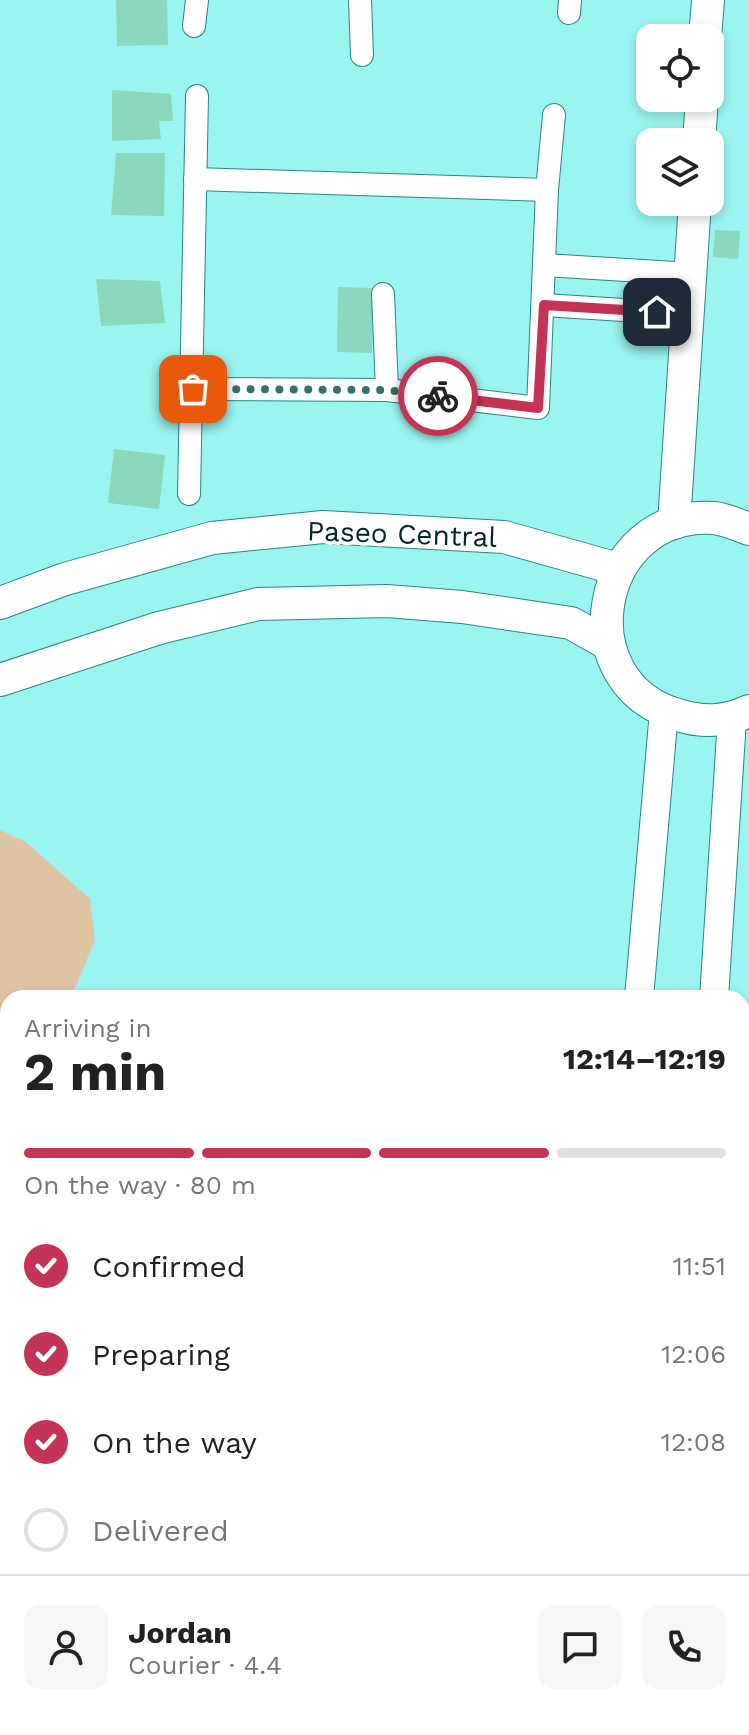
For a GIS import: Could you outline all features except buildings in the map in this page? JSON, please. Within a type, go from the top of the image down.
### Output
[{"type":"main road","points":[[706,24],[708,0]]},
{"type":"main road","points":[[674,523],[694,216]]},
{"type":"main road","points":[[741,715],[697,721],[664,711],[639,695],[620,671],[608,644],[607,606],[618,569],[633,550],[652,534],[674,523],[714,518],[749,529]]},
{"type":"main road","name":"Paseo Central","points":[[0,603],[65,579],[212,538],[323,527],[504,537],[618,569]]},
{"type":"main road","points":[[0,680],[159,628],[258,604],[387,601],[462,607],[571,623],[608,644]]},
{"type":"street","points":[[194,26],[197,0]]},
{"type":"street","points":[[360,0],[362,55]]},
{"type":"street","points":[[189,494],[197,96]]},
{"type":"street","points":[[193,389],[387,390],[538,408],[547,190],[554,115]]},
{"type":"street","points":[[195,179],[547,190]]},
{"type":"street","points":[[545,265],[691,274]]},
{"type":"street","points":[[383,294],[387,390]]},
{"type":"street","points":[[544,305],[687,314]]},
{"type":"street","points":[[640,990],[664,711]]},
{"type":"street","points":[[715,990],[741,715]]},
{"type":"shaded area","points":[[0,830],[26,842],[90,899],[95,940],[74,990],[0,990]]},
{"type":"way so far","points":[[193,389],[387,390],[438,396]]},
{"type":"route","points":[[438,396],[538,408],[544,305],[657,312]]}]
